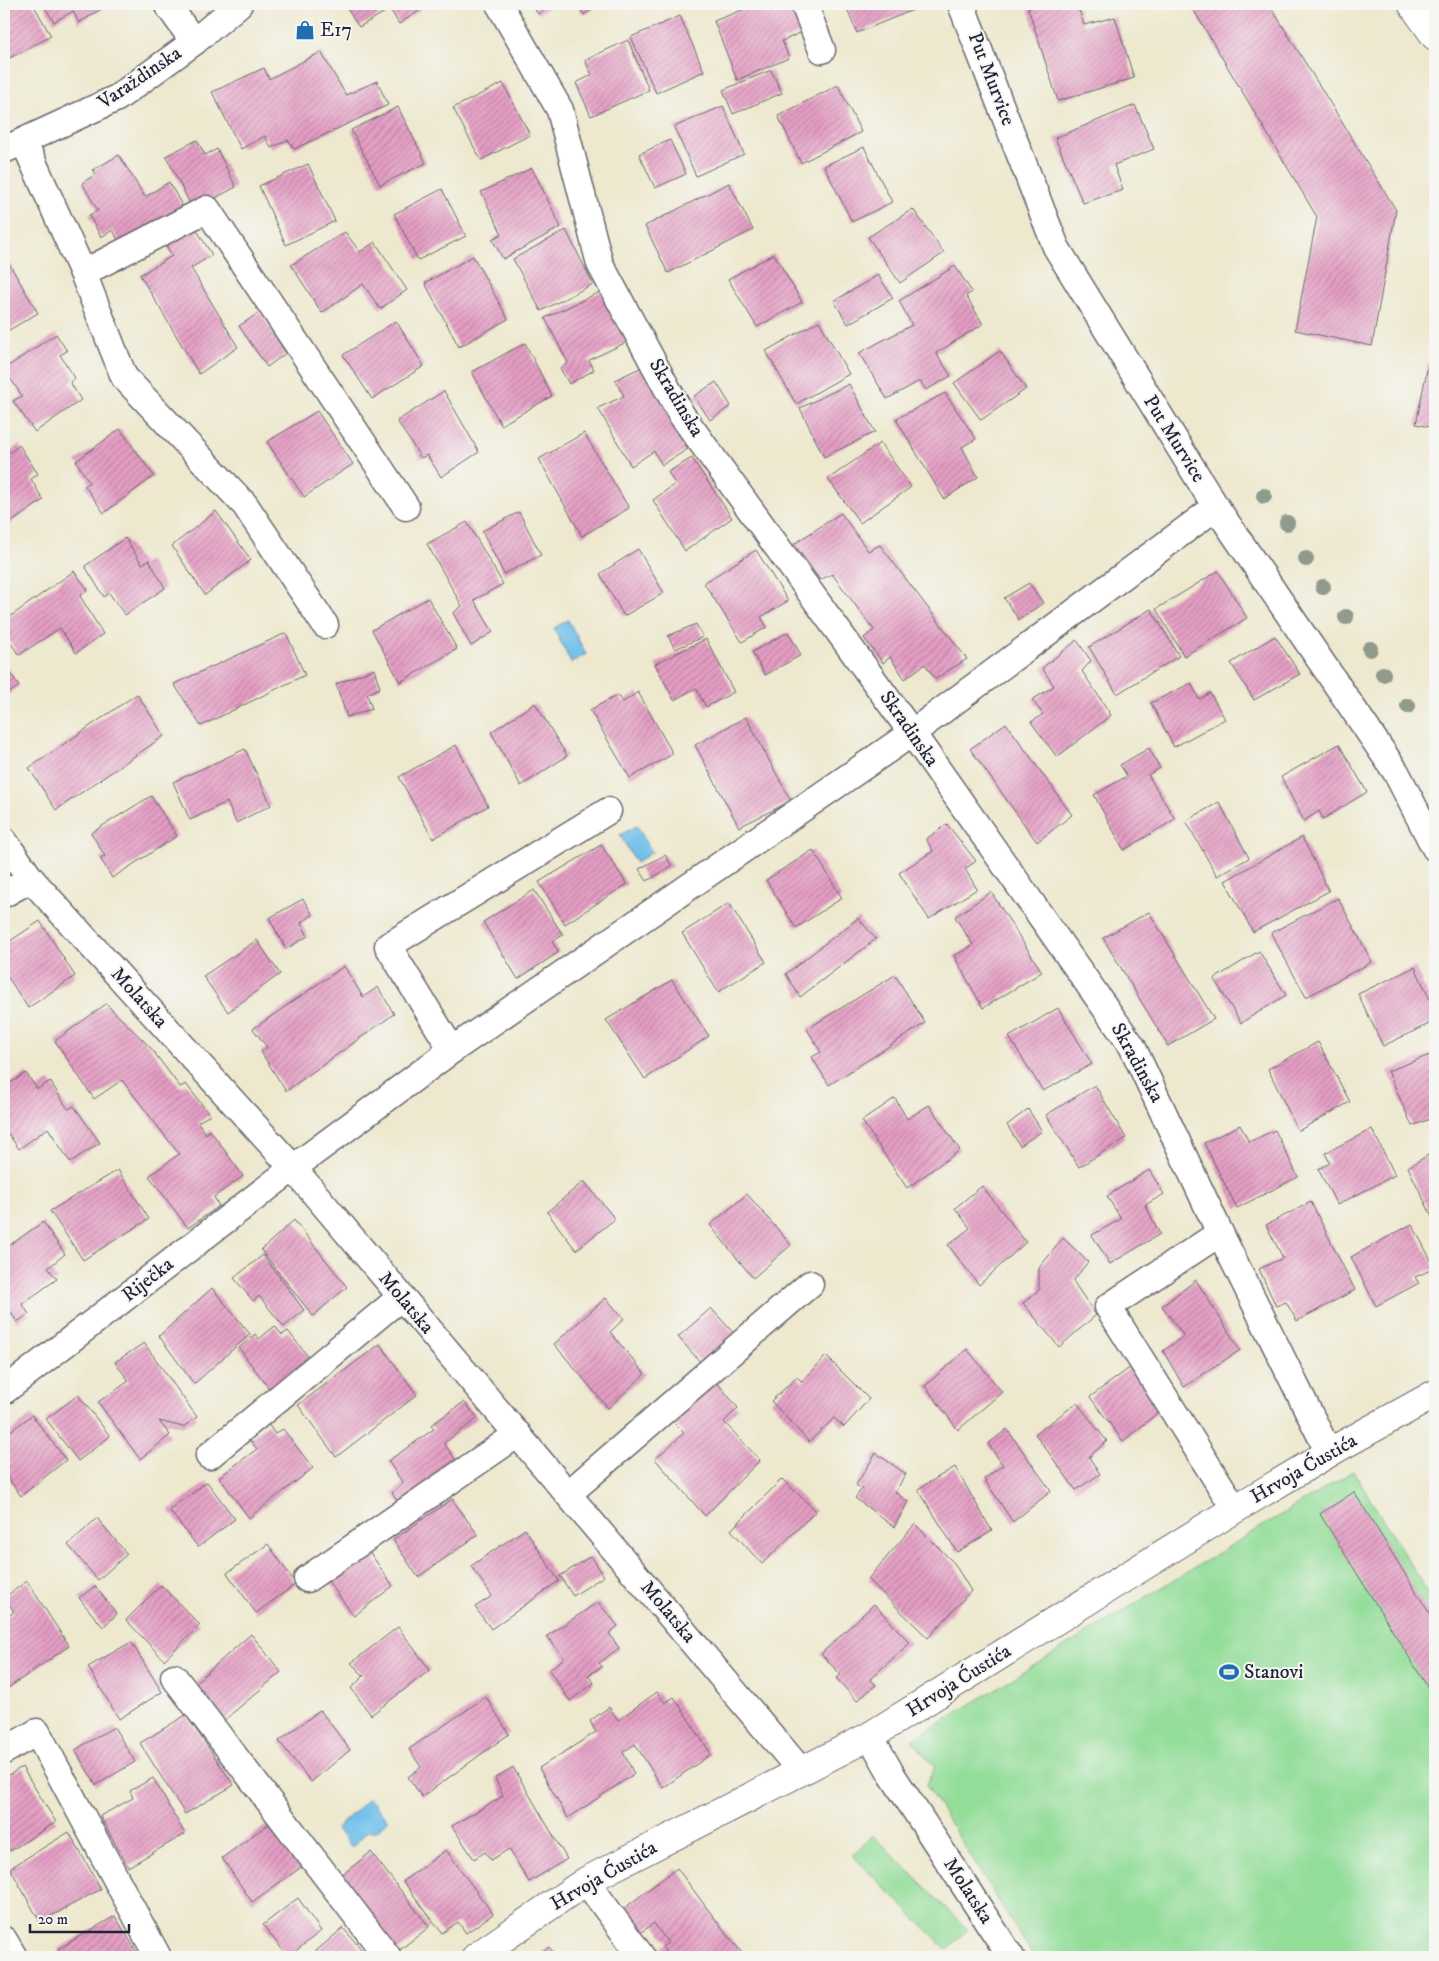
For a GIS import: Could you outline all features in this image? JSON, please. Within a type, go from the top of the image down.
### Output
[{"type":"main road","points":[[1412,4],[1435,36]]},
{"type":"main road","name":"Hrvoja Ćustića","points":[[476,1957],[586,1881],[870,1736],[1329,1453],[1435,1394]]},
{"type":"street","points":[[168,4],[194,42]]},
{"type":"street","name":"Varaždinska","points":[[14,146],[117,98],[194,42],[239,4]]},
{"type":"street","name":"Skradinska","points":[[498,4],[560,110],[600,264],[682,414],[912,733],[1132,1046],[1220,1233],[1329,1453]]},
{"type":"street","points":[[804,4],[822,50]]},
{"type":"street","name":"Put Murvice","points":[[962,4],[1056,247],[1216,507],[1396,772],[1435,848]]},
{"type":"street","points":[[14,146],[83,273],[124,376],[245,505],[325,625]]},
{"type":"street","points":[[83,273],[207,210],[406,507]]},
{"type":"street","name":"Riječka","points":[[4,1391],[293,1168],[452,1050],[912,733],[1216,507]]},
{"type":"street","points":[[452,1050],[388,946],[608,811]]},
{"type":"street","name":"Molatska","points":[[4,841],[31,879],[293,1168],[801,1771]]},
{"type":"street","points":[[4,894],[31,879]]},
{"type":"street","points":[[1220,1233],[1108,1307],[1235,1510]]},
{"type":"street","points":[[568,1494],[810,1284]]},
{"type":"street","points":[[209,1456],[401,1298]]},
{"type":"street","points":[[307,1579],[518,1434]]},
{"type":"street","points":[[174,1677],[388,1957]]},
{"type":"street","points":[[4,1751],[37,1732],[158,1957]]},
{"type":"street","name":"Molatska","points":[[870,1736],[892,1775],[1011,1957]]},
{"type":"street","points":[[586,1881],[642,1957]]},
{"type":"street","points":[[4,1940],[14,1957]]},
{"type":"green space","name":"Stanovi","points":[[1353,1471],[1435,1604],[1435,1957],[1034,1957],[926,1785],[935,1767],[912,1740]]},
{"type":"green space","points":[[873,1835],[967,1929],[947,1950],[852,1855]]},
{"type":"water","points":[[568,620],[586,654],[571,663],[554,628]]},
{"type":"water","points":[[637,826],[652,852],[636,863],[620,835]]},
{"type":"water","points":[[369,1798],[388,1820],[377,1831],[368,1831],[352,1847],[336,1829]]},
{"type":"building","points":[[4,4],[33,4],[51,36],[4,61]]},
{"type":"building","points":[[43,4],[109,4],[79,23],[73,11],[54,22]]},
{"type":"building","points":[[344,4],[416,4],[420,10],[399,24],[390,9],[359,27]]},
{"type":"building","points":[[531,4],[553,4],[538,14]]},
{"type":"building","points":[[577,4],[600,4],[584,15]]},
{"type":"building","points":[[758,4],[794,4],[804,31],[782,41],[789,58],[737,80],[714,21]]},
{"type":"building","points":[[845,4],[927,4],[857,33]]},
{"type":"building","points":[[1043,4],[1077,4],[1084,25],[1115,17],[1134,78],[1058,101],[1028,8]]},
{"type":"building","points":[[1190,4],[1269,4],[1396,210],[1372,346],[1295,330],[1317,217]]},
{"type":"building","points":[[680,16],[704,71],[656,93],[631,37]]},
{"type":"building","points":[[628,40],[649,90],[591,116],[576,83],[592,75],[585,60]]},
{"type":"building","points":[[321,52],[346,95],[377,81],[388,105],[294,149],[288,140],[271,148],[265,136],[241,149],[212,92],[264,68],[269,79]]},
{"type":"building","points":[[771,70],[782,93],[733,114],[723,90]]},
{"type":"building","points":[[503,83],[530,135],[481,160],[453,108]]},
{"type":"building","points":[[838,85],[861,132],[801,163],[778,116]]},
{"type":"building","points":[[1135,105],[1154,149],[1114,165],[1123,190],[1083,203],[1055,138]]},
{"type":"building","points":[[723,106],[744,154],[696,176],[674,127]]},
{"type":"building","points":[[398,107],[426,163],[380,185],[351,130]]},
{"type":"building","points":[[197,140],[205,155],[217,149],[236,187],[193,210],[166,156]]},
{"type":"building","points":[[670,140],[686,174],[655,188],[639,154]]},
{"type":"building","points":[[864,147],[892,202],[852,222],[824,166]]},
{"type":"building","points":[[119,155],[145,197],[169,182],[183,207],[121,246],[113,230],[101,237],[89,215],[98,211],[82,183],[96,174],[93,170]]},
{"type":"building","points":[[308,164],[335,221],[286,245],[259,186]]},
{"type":"building","points":[[532,168],[561,227],[503,259],[492,239],[502,234],[481,192]]},
{"type":"building","points":[[729,183],[753,230],[668,273],[645,226]]},
{"type":"building","points":[[442,189],[466,236],[418,260],[394,214]]},
{"type":"building","points":[[913,209],[944,253],[900,283],[868,237]]},
{"type":"building","points":[[195,227],[212,255],[191,268],[238,347],[199,374],[140,275],[172,256],[166,245]]},
{"type":"building","points":[[566,230],[593,284],[541,311],[513,259]]},
{"type":"building","points":[[345,232],[360,252],[375,242],[407,290],[380,309],[363,284],[322,313],[291,265]]},
{"type":"building","points":[[774,254],[802,302],[757,327],[728,279]]},
{"type":"building","points":[[4,255],[38,313],[4,333]]},
{"type":"building","points":[[473,256],[508,319],[459,347],[425,283]]},
{"type":"building","points":[[955,266],[972,292],[966,296],[983,324],[936,353],[951,376],[926,390],[920,381],[887,399],[859,353],[912,325],[899,301]]},
{"type":"building","points":[[878,275],[893,298],[848,324],[834,301]]},
{"type":"building","points":[[602,291],[629,341],[589,360],[594,370],[569,384],[560,368],[568,363],[545,318]]},
{"type":"building","points":[[260,312],[286,353],[267,367],[239,326]]},
{"type":"building","points":[[396,321],[424,366],[372,399],[343,355]]},
{"type":"building","points":[[819,321],[849,374],[796,404],[766,351]]},
{"type":"building","points":[[56,334],[67,351],[60,355],[75,378],[70,382],[81,400],[35,432],[13,401],[22,396],[4,369]]},
{"type":"building","points":[[525,343],[552,396],[501,425],[472,372]]},
{"type":"building","points":[[1431,350],[1435,351],[1435,428],[1416,424]]},
{"type":"building","points":[[1000,351],[1026,389],[981,420],[954,383]]},
{"type":"building","points":[[644,366],[688,449],[662,465],[654,451],[631,466],[598,408],[624,396],[615,380]]},
{"type":"building","points":[[716,382],[731,406],[710,420],[694,396]]},
{"type":"building","points":[[849,384],[875,432],[824,457],[800,408]]},
{"type":"building","points":[[444,391],[479,452],[441,477],[427,455],[421,458],[397,421]]},
{"type":"building","points":[[945,393],[976,439],[962,447],[978,477],[944,499],[896,419]]},
{"type":"building","points":[[317,411],[353,464],[304,497],[267,442]]},
{"type":"building","points":[[120,429],[154,476],[104,513],[85,486],[89,482],[76,461]]},
{"type":"building","points":[[584,433],[629,508],[582,536],[539,459]]},
{"type":"building","points":[[880,443],[911,487],[860,523],[828,479]]},
{"type":"building","points":[[19,445],[38,474],[31,479],[43,500],[5,527],[4,457]]},
{"type":"building","points":[[692,458],[732,518],[685,551],[653,500],[675,484],[668,472]]},
{"type":"building","points":[[216,511],[251,560],[205,595],[172,546]]},
{"type":"building","points":[[519,512],[541,555],[504,574],[482,531]]},
{"type":"building","points":[[841,513],[868,551],[880,545],[967,659],[935,679],[925,664],[905,679],[890,657],[883,663],[864,638],[874,630],[832,574],[820,580],[794,544]]},
{"type":"building","points":[[467,522],[503,584],[474,600],[493,632],[471,646],[453,613],[462,606],[427,544]]},
{"type":"building","points":[[125,538],[142,564],[149,560],[165,588],[125,615],[109,593],[104,597],[85,566]]},
{"type":"building","points":[[638,549],[664,593],[624,616],[600,574]]},
{"type":"building","points":[[756,550],[788,601],[761,617],[767,627],[742,642],[704,583]]},
{"type":"building","points":[[74,571],[88,590],[80,596],[103,634],[76,653],[60,628],[19,655],[4,633],[4,621]]},
{"type":"building","points":[[1218,571],[1247,618],[1184,656],[1156,609]]},
{"type":"building","points":[[1029,583],[1043,603],[1019,620],[1004,598]]},
{"type":"building","points":[[428,598],[457,649],[400,682],[372,630]]},
{"type":"building","points":[[1151,609],[1179,656],[1117,694],[1089,647]]},
{"type":"building","points":[[696,624],[703,637],[675,649],[668,636]]},
{"type":"building","points":[[788,632],[801,655],[765,675],[752,652]]},
{"type":"building","points":[[286,633],[305,675],[201,726],[174,684]]},
{"type":"building","points":[[1275,636],[1300,674],[1254,700],[1231,663]]},
{"type":"building","points":[[706,639],[734,692],[706,707],[696,688],[674,700],[655,664]]},
{"type":"building","points":[[1077,640],[1091,661],[1082,671],[1111,715],[1057,757],[1031,722],[1043,714],[1032,700],[1054,686],[1042,668]]},
{"type":"building","points":[[4,662],[19,686],[4,697]]},
{"type":"building","points":[[374,669],[380,688],[367,694],[372,709],[347,717],[336,684]]},
{"type":"building","points":[[1191,683],[1199,699],[1210,693],[1225,719],[1174,747],[1151,703]]},
{"type":"building","points":[[638,692],[673,754],[630,778],[590,710],[618,695],[623,702]]},
{"type":"building","points":[[137,694],[164,736],[56,810],[29,768]]},
{"type":"building","points":[[535,703],[567,756],[521,786],[491,732]]},
{"type":"building","points":[[746,717],[791,801],[739,827],[695,745]]},
{"type":"building","points":[[1006,723],[1072,815],[1037,842],[970,749]]},
{"type":"building","points":[[1339,744],[1367,792],[1323,819],[1319,811],[1304,821],[1281,777]]},
{"type":"building","points":[[456,745],[488,806],[433,839],[399,777]]},
{"type":"building","points":[[1149,748],[1160,768],[1148,775],[1175,819],[1124,850],[1094,795],[1127,776],[1120,765]]},
{"type":"building","points":[[245,749],[271,805],[236,823],[227,802],[190,820],[173,782]]},
{"type":"building","points":[[151,796],[177,836],[112,878],[100,858],[105,856],[91,833]]},
{"type":"building","points":[[1219,802],[1249,858],[1217,876],[1186,821]]},
{"type":"building","points":[[947,824],[976,861],[965,869],[977,889],[929,919],[899,873],[933,851],[926,839]]},
{"type":"building","points":[[1302,837],[1329,891],[1253,932],[1225,881]]},
{"type":"building","points":[[601,845],[627,884],[565,924],[539,882]]},
{"type":"building","points":[[813,850],[842,898],[796,928],[766,880]]},
{"type":"building","points":[[665,855],[672,866],[647,881],[639,869]]},
{"type":"building","points":[[534,890],[563,935],[552,942],[559,952],[518,979],[483,922]]},
{"type":"building","points":[[991,892],[1042,972],[983,1008],[954,956],[973,945],[955,917]]},
{"type":"building","points":[[1338,898],[1372,962],[1306,997],[1271,933]]},
{"type":"building","points":[[303,899],[313,915],[301,923],[308,936],[286,949],[269,918]]},
{"type":"building","points":[[729,903],[766,962],[718,992],[682,933]]},
{"type":"building","points":[[1149,912],[1214,1019],[1168,1046],[1103,938]]},
{"type":"building","points":[[858,918],[876,939],[800,997],[786,974]]},
{"type":"building","points":[[40,921],[75,976],[28,1008],[4,971],[4,945]]},
{"type":"building","points":[[257,940],[280,974],[228,1012],[203,976]]},
{"type":"building","points":[[1259,951],[1286,995],[1241,1023],[1214,979]]},
{"type":"building","points":[[344,966],[363,997],[378,987],[394,1014],[286,1091],[261,1052],[267,1047],[253,1029]]},
{"type":"building","points":[[1415,967],[1435,1011],[1435,1021],[1383,1046],[1358,994]]},
{"type":"building","points":[[895,975],[925,1023],[829,1085],[812,1057],[821,1052],[807,1029]]},
{"type":"building","points":[[672,980],[709,1036],[645,1079],[606,1020]]},
{"type":"building","points":[[106,1004],[150,1047],[180,1087],[186,1084],[210,1115],[198,1122],[206,1134],[210,1130],[243,1176],[214,1197],[219,1206],[188,1228],[149,1176],[179,1154],[122,1080],[94,1099],[55,1041]]},
{"type":"building","points":[[1058,1008],[1092,1064],[1043,1091],[1009,1037]]},
{"type":"building","points":[[1318,1042],[1350,1102],[1298,1131],[1268,1069]]},
{"type":"building","points":[[1435,1053],[1435,1117],[1412,1126],[1388,1071]]},
{"type":"building","points":[[26,1073],[37,1089],[50,1081],[68,1109],[74,1106],[100,1143],[70,1162],[48,1128],[19,1149],[4,1128],[4,1087]]},
{"type":"building","points":[[1095,1085],[1126,1138],[1079,1167],[1046,1115]]},
{"type":"building","points":[[895,1098],[907,1119],[929,1105],[960,1150],[907,1188],[862,1121]]},
{"type":"building","points":[[1028,1109],[1042,1131],[1020,1146],[1007,1125]]},
{"type":"building","points":[[1240,1125],[1249,1142],[1275,1130],[1298,1177],[1237,1208],[1204,1143]]},
{"type":"building","points":[[1372,1129],[1395,1175],[1337,1205],[1318,1169],[1330,1163],[1325,1153]]},
{"type":"building","points":[[1435,1151],[1435,1223],[1408,1167]]},
{"type":"building","points":[[118,1170],[149,1219],[83,1260],[50,1211]]},
{"type":"building","points":[[1149,1170],[1164,1194],[1145,1205],[1160,1234],[1110,1264],[1092,1235],[1121,1219],[1107,1196]]},
{"type":"building","points":[[584,1181],[615,1219],[576,1250],[547,1212]]},
{"type":"building","points":[[982,1186],[1026,1242],[979,1285],[948,1245],[970,1228],[955,1208]]},
{"type":"building","points":[[747,1194],[791,1245],[753,1278],[710,1225]]},
{"type":"building","points":[[1311,1202],[1355,1290],[1297,1321],[1286,1302],[1276,1306],[1259,1269],[1283,1258],[1266,1225]]},
{"type":"building","points":[[294,1220],[347,1287],[313,1316],[261,1250]]},
{"type":"building","points":[[43,1222],[65,1254],[48,1268],[57,1279],[22,1304],[29,1314],[17,1322],[4,1302],[4,1249]]},
{"type":"building","points":[[1412,1224],[1435,1268],[1415,1277],[1419,1283],[1376,1306],[1351,1257]]},
{"type":"building","points":[[1063,1238],[1088,1262],[1073,1281],[1096,1315],[1059,1347],[1023,1303],[1039,1290],[1039,1268]]},
{"type":"building","points":[[263,1255],[304,1310],[284,1327],[259,1296],[253,1301],[234,1278]]},
{"type":"building","points":[[1196,1280],[1240,1350],[1184,1387],[1163,1351],[1184,1336],[1162,1306]]},
{"type":"building","points":[[212,1288],[250,1334],[194,1384],[159,1336]]},
{"type":"building","points":[[606,1298],[624,1319],[610,1332],[645,1374],[608,1408],[554,1344]]},
{"type":"building","points":[[711,1308],[736,1336],[703,1365],[678,1337]]},
{"type":"building","points":[[275,1326],[282,1335],[288,1331],[310,1359],[271,1391],[239,1348],[255,1334],[259,1339]]},
{"type":"building","points":[[144,1343],[197,1417],[183,1427],[159,1421],[170,1435],[140,1459],[98,1402],[129,1381],[115,1362]]},
{"type":"building","points":[[380,1344],[417,1395],[336,1457],[298,1405]]},
{"type":"building","points":[[967,1349],[1002,1392],[958,1430],[925,1386]]},
{"type":"building","points":[[826,1356],[869,1399],[844,1427],[834,1418],[809,1442],[771,1401],[797,1377],[802,1382]]},
{"type":"building","points":[[1135,1364],[1165,1407],[1123,1441],[1090,1397]]},
{"type":"building","points":[[715,1380],[738,1408],[724,1422],[760,1460],[705,1516],[655,1459],[684,1433],[671,1420]]},
{"type":"building","points":[[78,1395],[110,1436],[78,1461],[46,1419]]},
{"type":"building","points":[[464,1402],[478,1418],[444,1443],[461,1468],[403,1510],[392,1493],[403,1483],[388,1461],[434,1429],[431,1425]]},
{"type":"building","points":[[1077,1403],[1107,1441],[1089,1457],[1100,1474],[1076,1490],[1035,1434]]},
{"type":"building","points":[[32,1415],[66,1460],[21,1496],[4,1472],[4,1436]]},
{"type":"building","points":[[268,1424],[275,1434],[283,1429],[313,1468],[249,1518],[219,1477],[257,1449],[249,1439]]},
{"type":"building","points":[[1007,1429],[1051,1491],[1013,1522],[984,1479],[1003,1465],[988,1444]]},
{"type":"building","points":[[876,1453],[906,1474],[895,1492],[908,1502],[894,1527],[855,1498],[862,1489],[856,1485]]},
{"type":"building","points":[[955,1467],[992,1531],[957,1552],[918,1489]]},
{"type":"building","points":[[782,1479],[816,1511],[762,1564],[731,1530]]},
{"type":"building","points":[[207,1482],[235,1519],[198,1547],[169,1510]]},
{"type":"building","points":[[1354,1492],[1435,1622],[1435,1699],[1320,1514]]},
{"type":"building","points":[[452,1499],[478,1535],[418,1577],[393,1540]]},
{"type":"building","points":[[97,1518],[127,1554],[98,1580],[68,1545]]},
{"type":"building","points":[[915,1524],[954,1563],[971,1591],[928,1638],[868,1579]]},
{"type":"building","points":[[525,1529],[559,1581],[491,1629],[475,1607],[492,1596],[471,1566]]},
{"type":"building","points":[[268,1544],[296,1584],[256,1613],[227,1573]]},
{"type":"building","points":[[368,1550],[393,1586],[354,1616],[328,1581]]},
{"type":"building","points":[[591,1556],[604,1576],[573,1596],[560,1576]]},
{"type":"building","points":[[27,1581],[69,1646],[8,1688],[4,1681],[4,1619],[14,1612],[5,1597]]},
{"type":"building","points":[[161,1585],[200,1625],[164,1660],[126,1620]]},
{"type":"building","points":[[95,1586],[117,1614],[103,1627],[79,1598]]},
{"type":"building","points":[[598,1602],[618,1626],[609,1633],[619,1648],[599,1663],[602,1667],[588,1675],[594,1683],[570,1701],[549,1670],[564,1658],[547,1636]]},
{"type":"building","points":[[874,1604],[910,1643],[870,1679],[876,1685],[857,1701],[836,1678],[841,1675],[821,1654]]},
{"type":"building","points":[[398,1627],[430,1670],[371,1715],[351,1688],[364,1676],[351,1663]]},
{"type":"building","points":[[251,1634],[281,1672],[222,1722],[194,1684]]},
{"type":"building","points":[[131,1642],[162,1692],[119,1719],[88,1667]]},
{"type":"building","points":[[657,1692],[665,1703],[674,1697],[711,1754],[663,1788],[635,1744],[623,1752],[634,1774],[568,1818],[539,1768],[596,1732],[590,1721],[609,1707],[618,1720]]},
{"type":"building","points":[[486,1697],[509,1734],[422,1797],[408,1777],[421,1767],[409,1749]]},
{"type":"building","points":[[320,1710],[350,1750],[311,1782],[279,1741]]},
{"type":"building","points":[[186,1715],[234,1785],[185,1814],[140,1743]]},
{"type":"building","points":[[114,1727],[135,1762],[96,1785],[75,1750]]},
{"type":"building","points":[[22,1767],[56,1822],[10,1851],[4,1840],[4,1778]]},
{"type":"building","points":[[513,1767],[567,1859],[529,1882],[509,1849],[491,1860],[485,1852],[474,1859],[452,1826],[503,1796],[495,1778]]},
{"type":"building","points":[[153,1778],[185,1834],[128,1867],[100,1816],[133,1798],[130,1791]]},
{"type":"building","points":[[271,1822],[303,1866],[252,1902],[222,1858]]},
{"type":"building","points":[[69,1832],[101,1889],[40,1922],[10,1868]]},
{"type":"building","points":[[446,1850],[493,1914],[466,1933],[458,1922],[442,1933],[403,1881]]},
{"type":"building","points":[[371,1852],[429,1927],[397,1952],[339,1877]]},
{"type":"building","points":[[677,1868],[745,1957],[669,1957],[662,1947],[668,1943],[654,1923],[639,1934],[622,1910]]},
{"type":"building","points":[[298,1898],[321,1931],[288,1957],[263,1925]]},
{"type":"building","points":[[115,1916],[140,1957],[62,1957],[58,1949]]},
{"type":"building","points":[[343,1928],[368,1957],[309,1957]]},
{"type":"building","points":[[549,1947],[557,1957],[535,1957]]},
{"type":"place","name":"E17","points":[[305,30]]},
{"type":"place","name":"Stanovi","points":[[1229,1672]]}]
